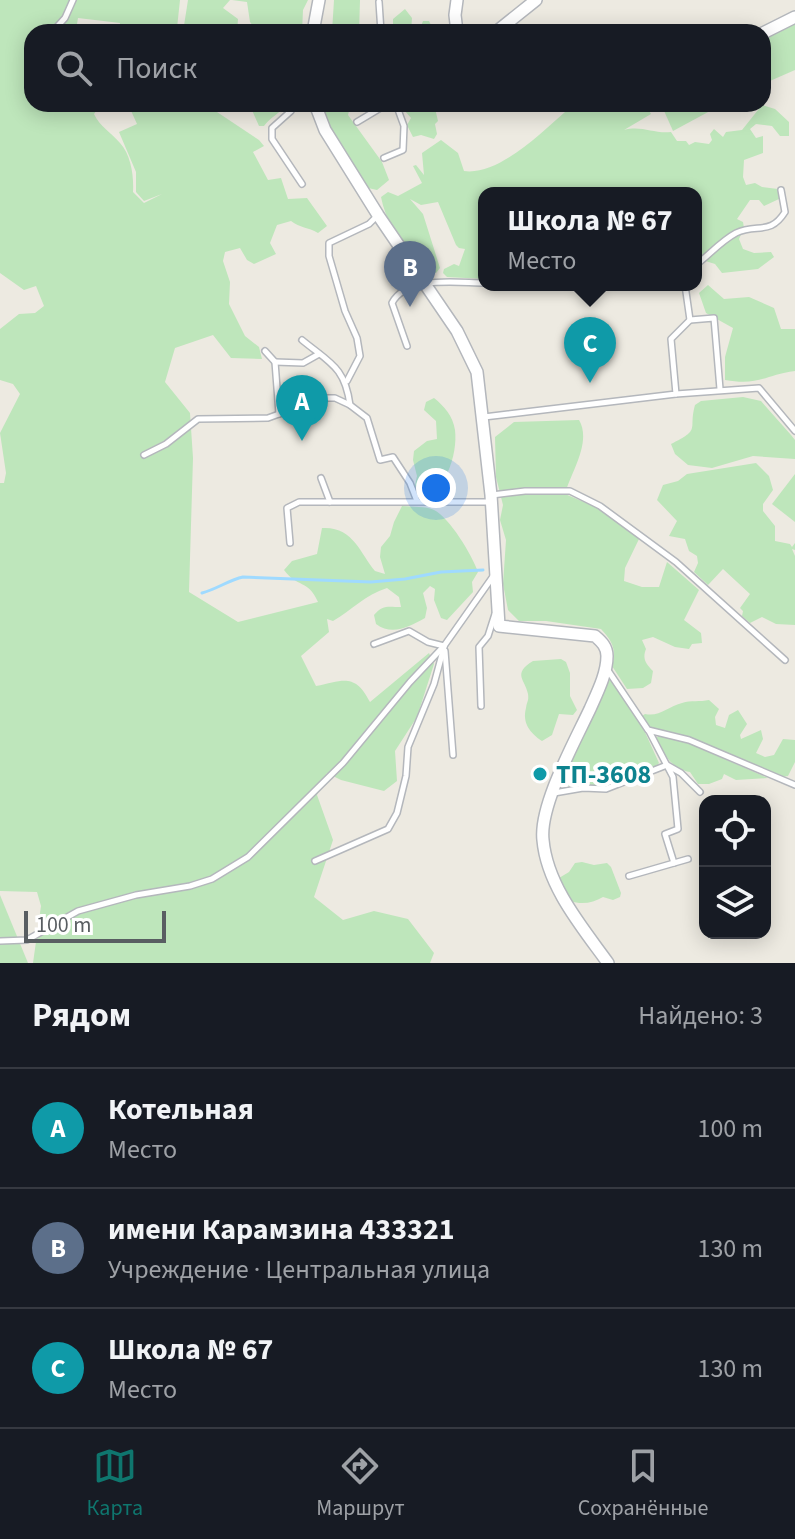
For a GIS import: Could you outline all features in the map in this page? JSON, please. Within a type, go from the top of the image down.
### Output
[{"type":"street","points":[[314,24],[319,0]]},
{"type":"street","points":[[456,24],[457,0]]},
{"type":"street","points":[[506,24],[536,0]]},
{"type":"street","points":[[771,29],[795,17]]},
{"type":"street","points":[[318,112],[325,130],[378,215],[457,331],[477,372],[484,417],[499,626],[595,636],[604,644],[606,666],[553,793],[542,837],[546,862],[560,892],[608,963]]},
{"type":"lane","points":[[60,24],[73,0]]},
{"type":"lane","points":[[379,2],[380,24]]},
{"type":"lane","points":[[290,112],[272,128],[272,139],[302,184]]},
{"type":"lane","points":[[357,122],[374,112]]},
{"type":"lane","points":[[384,158],[403,150],[404,126],[399,112]]},
{"type":"lane","points":[[702,260],[738,232],[778,223],[785,212],[781,190]]},
{"type":"lane","points":[[350,405],[347,381],[360,356],[357,338],[345,311],[329,256],[329,243],[369,224],[378,215]]},
{"type":"lane","points":[[407,346],[392,303],[396,295],[424,282],[478,283]]},
{"type":"lane","points":[[686,291],[690,320]]},
{"type":"lane","points":[[676,394],[671,339],[690,320],[714,318],[720,389]]},
{"type":"lane","points":[[302,340],[347,381]]},
{"type":"lane","points":[[265,351],[275,362],[279,414]]},
{"type":"lane","points":[[275,362],[303,363],[319,354]]},
{"type":"lane","points":[[484,417],[720,389],[759,388],[795,431]]},
{"type":"lane","points":[[144,455],[166,444],[198,419],[258,419],[323,398],[335,398],[367,418],[380,460],[393,457],[410,483],[417,501]]},
{"type":"lane","points":[[321,478],[330,502]]},
{"type":"lane","points":[[290,543],[287,508],[299,502],[491,499],[525,491],[570,491],[600,506],[676,562],[785,660]]},
{"type":"lane","points":[[0,941],[27,940],[47,926],[89,907],[212,879],[248,857],[343,763],[444,646],[496,571]]},
{"type":"lane","points":[[481,706],[479,647],[488,636],[497,606]]},
{"type":"lane","points":[[374,644],[409,631],[428,642],[444,646]]},
{"type":"lane","points":[[444,646],[453,755]]},
{"type":"lane","points":[[315,861],[388,829],[397,813],[406,776],[408,747],[434,684],[444,646]]},
{"type":"lane","points":[[606,666],[648,730],[673,777],[678,829],[665,834],[674,863]]},
{"type":"lane","points":[[648,730],[689,740],[795,785]]},
{"type":"lane","points":[[553,793],[583,788],[606,789],[667,765]]},
{"type":"lane","points":[[667,765],[681,773],[700,792]]},
{"type":"lane","points":[[629,876],[688,859]]},
{"type":"green space","points":[[0,0],[180,0],[177,24],[120,24],[78,18],[77,24],[24,24],[24,112],[95,112],[99,122],[127,153],[133,192],[144,203],[162,194],[144,201],[136,192],[136,172],[119,132],[137,124],[132,112],[217,112],[259,140],[264,146],[253,152],[268,180],[281,178],[288,199],[307,198],[327,226],[318,233],[291,221],[277,225],[270,243],[276,254],[254,264],[247,260],[240,248],[225,252],[223,261],[230,282],[229,304],[245,336],[259,347],[262,359],[231,358],[213,335],[175,348],[165,382],[190,413],[193,458],[189,592],[238,622],[318,602],[310,590],[284,570],[292,561],[317,554],[322,528],[341,531],[348,536],[375,571],[385,574],[380,557],[381,547],[390,536],[402,506],[434,510],[460,538],[478,572],[472,582],[473,592],[447,620],[441,618],[434,600],[435,589],[430,586],[423,593],[427,608],[425,618],[400,629],[382,628],[376,624],[374,615],[377,611],[401,607],[399,597],[387,588],[333,621],[327,619],[329,632],[301,656],[316,686],[348,681],[359,686],[370,702],[429,653],[434,664],[417,717],[395,751],[397,781],[384,791],[341,780],[327,773],[317,795],[333,840],[314,897],[343,920],[374,911],[408,919],[434,953],[430,963],[33,963],[41,906],[37,892],[0,891],[0,483],[4,483],[6,473],[0,433],[20,394],[13,384],[0,380],[0,329],[19,314],[35,313],[44,306],[36,286],[24,290],[0,273]]},
{"type":"green space","points":[[188,0],[230,0],[223,8],[238,19],[238,24],[184,24]]},
{"type":"green space","points":[[232,0],[308,0],[303,10],[302,24],[252,24],[247,2]]},
{"type":"green space","points":[[334,0],[360,0],[359,24],[332,24]]},
{"type":"green space","points":[[405,9],[412,18],[412,24],[393,24],[393,19]]},
{"type":"green space","points":[[795,19],[795,70],[771,80],[771,31]]},
{"type":"green space","points":[[775,109],[789,122],[789,136],[780,136],[772,126],[756,124],[750,129],[756,138],[763,136],[763,153],[744,160],[743,177],[746,185],[755,183],[778,189],[779,199],[764,206],[759,200],[750,200],[737,219],[743,222],[739,239],[743,249],[754,253],[771,252],[774,257],[758,269],[722,273],[715,264],[702,260],[702,187],[478,187],[478,279],[447,277],[443,273],[444,269],[454,264],[459,266],[465,249],[456,245],[438,202],[421,205],[410,199],[423,214],[440,268],[436,273],[408,250],[388,220],[381,197],[388,192],[398,196],[422,183],[413,166],[416,165],[424,175],[422,153],[441,140],[458,153],[464,171],[477,171],[505,160],[565,112],[650,112],[624,130],[636,128],[671,132],[677,141],[686,141],[689,145],[695,142],[709,144],[714,129],[723,137],[726,132],[742,130],[756,112]]},
{"type":"green space","points":[[253,112],[279,112],[264,126],[259,126]]},
{"type":"green space","points":[[323,112],[349,112],[382,162],[389,180],[377,190],[368,188],[327,129]]},
{"type":"green space","points":[[406,112],[436,112],[438,121],[434,139],[421,135],[413,137],[407,125],[411,118]]},
{"type":"green space","points":[[665,112],[708,112],[673,131]]},
{"type":"green space","points":[[708,285],[724,299],[749,297],[774,308],[781,329],[795,329],[795,371],[754,381],[725,380],[725,357],[733,328],[706,313],[699,293]]},
{"type":"green space","points":[[743,397],[761,401],[791,435],[795,440],[795,459],[753,456],[712,468],[688,465],[675,454],[671,444],[690,432],[695,405],[701,401]]},
{"type":"green space","points":[[434,398],[452,420],[454,450],[448,472],[436,490],[418,498],[414,490],[417,476],[414,451],[427,441],[437,439],[436,421],[424,410],[426,402]]},
{"type":"green space","points":[[579,420],[582,447],[565,494],[598,508],[639,539],[625,568],[624,581],[642,587],[659,587],[667,562],[699,590],[684,620],[701,633],[702,643],[692,644],[689,649],[675,647],[653,637],[642,640],[646,649],[645,661],[653,671],[651,683],[643,688],[627,689],[612,666],[612,646],[601,629],[546,621],[519,621],[508,610],[503,584],[506,540],[500,520],[503,505],[496,477],[495,437],[514,422]]},
{"type":"green space","points":[[756,463],[769,476],[773,490],[763,504],[763,511],[775,526],[775,541],[792,547],[795,543],[795,550],[792,549],[795,556],[795,625],[776,624],[762,617],[750,623],[742,616],[740,608],[750,594],[723,569],[708,585],[694,572],[697,556],[689,551],[685,539],[669,536],[677,521],[657,500],[663,485],[678,481],[687,474]]},
{"type":"green space","points":[[795,474],[795,522],[772,504]]},
{"type":"green space","points":[[561,659],[566,662],[570,673],[570,696],[577,710],[573,715],[559,714],[552,735],[542,741],[526,723],[528,696],[521,673],[533,661]]},
{"type":"green space","points":[[608,675],[644,730],[659,763],[656,767],[604,786],[560,786]]},
{"type":"green space","points":[[709,700],[719,709],[715,717],[716,725],[725,728],[729,715],[738,710],[747,724],[740,735],[741,739],[761,730],[763,739],[756,753],[765,757],[774,755],[783,739],[795,740],[795,762],[788,776],[782,777],[692,738],[650,728],[642,716],[659,713],[685,702]]},
{"type":"green space","points":[[660,735],[688,743],[768,778],[736,780],[724,774],[722,779],[709,784],[698,784],[690,772],[678,768],[669,760],[656,738]]},
{"type":"green space","points":[[575,863],[594,865],[607,863],[620,897],[613,900],[603,897],[587,903],[570,901],[559,878],[569,872]]},
{"type":"green space","points":[[0,895],[28,963],[0,963]]},
{"type":"waterway","points":[[202,593],[243,577],[371,582],[441,572],[483,570]]},
{"type":"place","name":"имени Карамзина 433321","points":[[410,307]]},
{"type":"place","name":"Школа № 67","points":[[590,383]]},
{"type":"place","name":"Котельная","points":[[302,441]]},
{"type":"place","name":"ТП-3608","points":[[540,774]]}]
